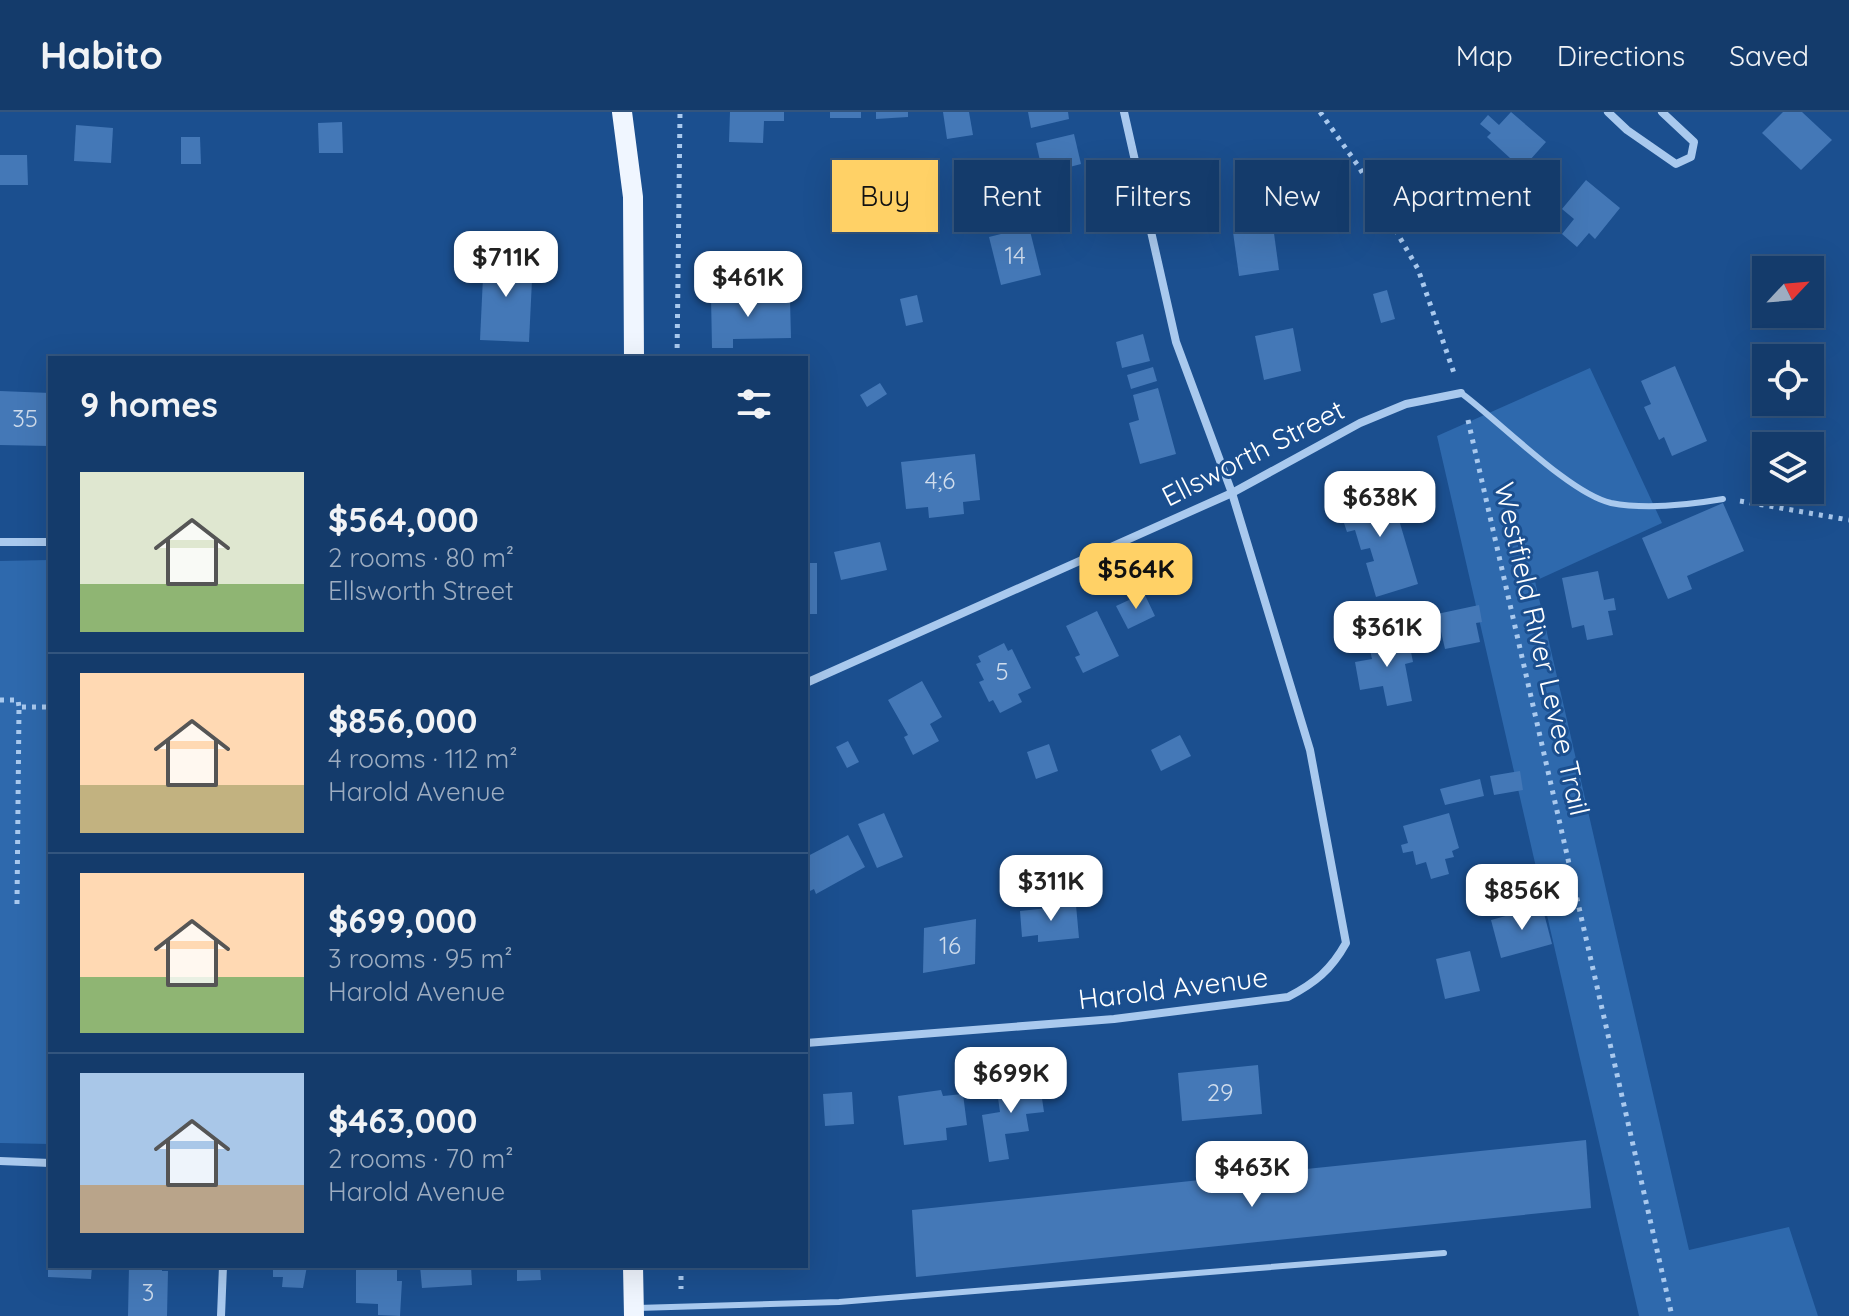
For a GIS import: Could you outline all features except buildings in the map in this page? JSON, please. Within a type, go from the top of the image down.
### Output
[{"type":"main road","points":[[622,112],[633,197],[634,356]]},
{"type":"main road","points":[[633,1268],[634,1312]]},
{"type":"street","name":"Harold Avenue","points":[[808,1043],[1114,1019],[1288,997],[1312,984],[1334,966],[1346,943],[1310,750],[1232,493],[1176,342],[1124,112]]},
{"type":"street","points":[[1608,112],[1627,130],[1676,164],[1691,157],[1694,142],[1662,112]]},
{"type":"street","name":"Ellsworth Street","points":[[808,682],[1232,493],[1360,423],[1406,404],[1461,393]]},
{"type":"street","points":[[0,542],[48,542]]},
{"type":"street","points":[[0,1161],[48,1163]]},
{"type":"street","points":[[221,1316],[223,1268]]},
{"type":"lane","points":[[1461,393],[1581,490],[1610,503],[1686,505],[1723,499]]},
{"type":"lane","points":[[634,1312],[839,1302],[1444,1253]]},
{"type":"path","points":[[677,356],[680,112]]},
{"type":"path","name":"Westfield River Levee Trail","points":[[1320,112],[1359,167],[1418,269],[1461,393],[1488,497],[1672,1316]]},
{"type":"path","points":[[1723,499],[1849,520]]},
{"type":"path","points":[[0,700],[18,700],[19,707],[17,904]]},
{"type":"path","points":[[19,707],[48,707]]},
{"type":"shaded area","points":[[1590,368],[1662,523],[1535,581],[1689,1250],[1789,1227],[1818,1316],[1639,1316],[1437,436]]},
{"type":"shaded area","points":[[48,560],[48,1144],[0,1143],[0,561]]}]
